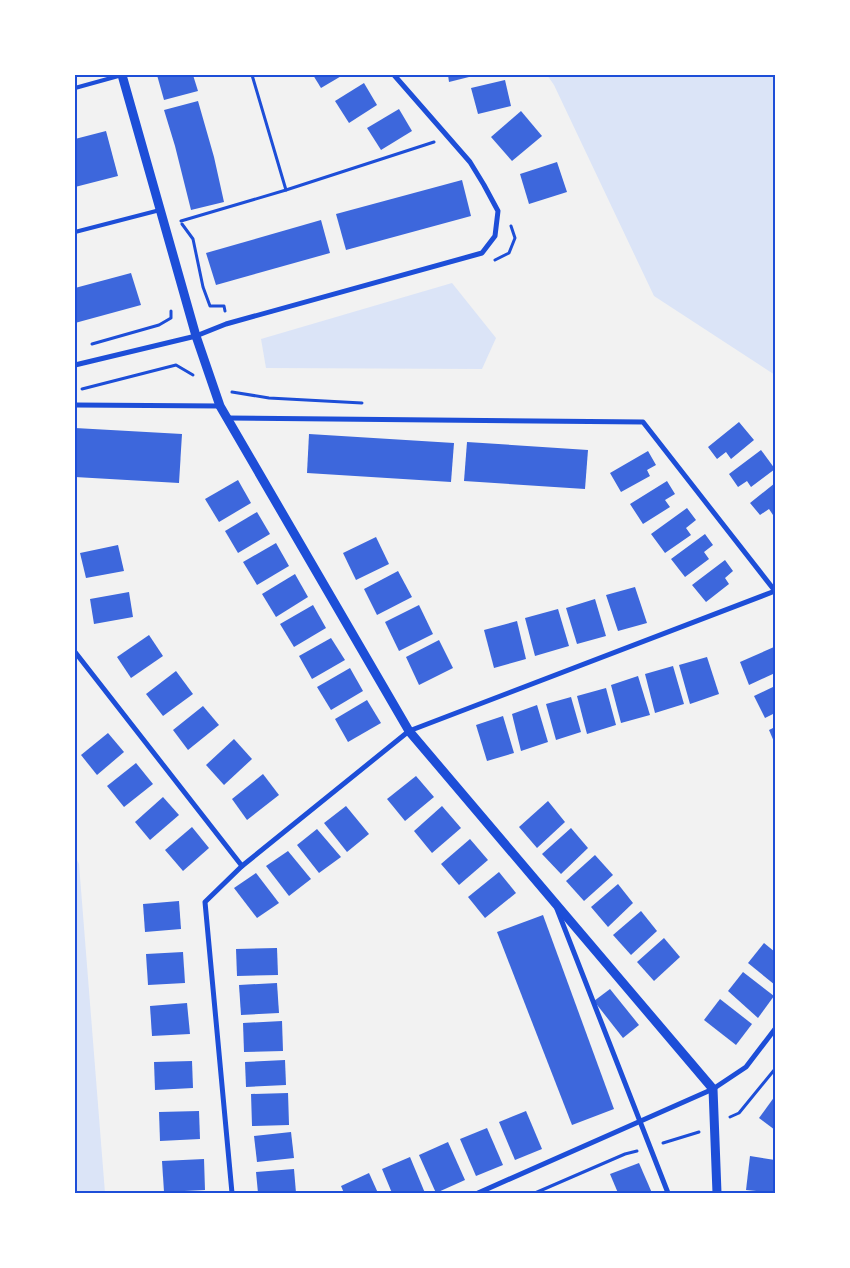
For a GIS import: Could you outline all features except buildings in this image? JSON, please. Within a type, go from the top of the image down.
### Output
[{"type":"street","points":[[122,75],[196,336],[220,406],[409,730],[713,1089],[717,1193]]},
{"type":"street","points":[[75,365],[196,336],[226,324],[482,253],[495,236],[498,211],[470,162],[394,75]]},
{"type":"street","points":[[75,405],[220,406]]},
{"type":"street","points":[[227,418],[643,422],[775,591],[409,730],[242,866],[205,902],[232,1193]]},
{"type":"street","points":[[75,652],[242,866]]},
{"type":"street","points":[[554,901],[668,1193]]},
{"type":"street","points":[[478,1193],[713,1089],[746,1068],[775,1029]]},
{"type":"lane","points":[[75,88],[122,75]]},
{"type":"lane","points":[[75,232],[160,210]]},
{"type":"path","points":[[252,75],[286,190]]},
{"type":"path","points":[[226,324],[224,306],[210,306],[203,287],[193,239],[181,221],[286,190],[448,137]]},
{"type":"path","points":[[488,263],[509,254],[515,238],[509,219]]},
{"type":"path","points":[[84,346],[159,326],[171,318],[170,301],[185,297],[203,287]]},
{"type":"path","points":[[75,391],[176,365],[194,376],[208,370]]},
{"type":"path","points":[[229,386],[232,393],[269,398],[369,403]]},
{"type":"shaded area","points":[[547,75],[775,75],[775,375],[654,296],[554,85]]},
{"type":"shaded area","points":[[452,283],[496,338],[482,369],[266,368],[261,339]]},
{"type":"shaded area","points":[[75,856],[79,864],[105,1193],[75,1193]]}]
